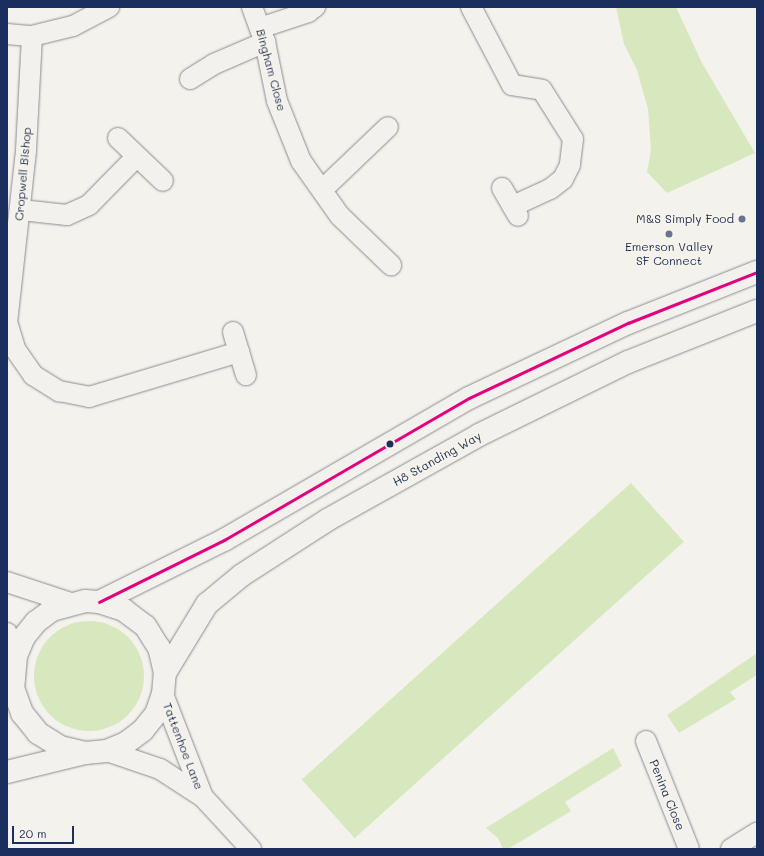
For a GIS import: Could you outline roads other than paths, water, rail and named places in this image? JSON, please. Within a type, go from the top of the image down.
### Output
[{"type":"highway","points":[[99,602],[224,540],[469,398],[628,323],[757,272]]},
{"type":"highway","name":"H8 Standing Way","points":[[85,753],[107,751],[126,743],[143,730],[156,714],[164,684],[207,604],[242,575],[329,519],[507,421],[628,362],[757,311]]},
{"type":"highway","points":[[85,753],[60,747],[38,733],[22,713],[13,688],[12,663],[24,638],[36,622],[52,610],[71,603],[99,602],[124,610],[145,626],[159,648],[164,684]]},
{"type":"highway","points":[[12,770],[85,753]]},
{"type":"street","points":[[7,34],[32,36],[73,26],[109,7]]},
{"type":"street","name":"Bingham Close","points":[[252,7],[263,35],[276,101],[301,161],[340,216],[391,265]]},
{"type":"street","points":[[190,79],[263,35],[315,7]]},
{"type":"street","points":[[471,7],[512,85],[542,90],[573,139],[570,165],[563,179],[550,189],[516,211],[502,188]]},
{"type":"street","name":"Cropwell Bishop","points":[[32,36],[32,71],[21,210],[7,322],[15,349],[33,375],[59,391],[89,397],[239,352]]},
{"type":"street","points":[[322,190],[388,127]]},
{"type":"street","points":[[118,138],[162,181]]},
{"type":"street","points":[[21,210],[67,215],[89,205],[136,157]]},
{"type":"street","points":[[233,332],[246,375]]},
{"type":"street","points":[[7,582],[71,603]]},
{"type":"street","points":[[7,633],[12,663]]},
{"type":"street","name":"Tattenhoe Lane","points":[[164,684],[182,741],[203,797]]},
{"type":"street","name":"Penina Close","points":[[646,741],[689,849]]},
{"type":"street","name":"Tattenhoe Lane","points":[[107,751],[160,769],[203,797],[251,849]]},
{"type":"street","points":[[731,849],[757,833]]},
{"type":"place","name":"M&S Simply Food","points":[[742,219]]},
{"type":"place","name":"Emerson Valley SF Connect","points":[[669,234]]}]
